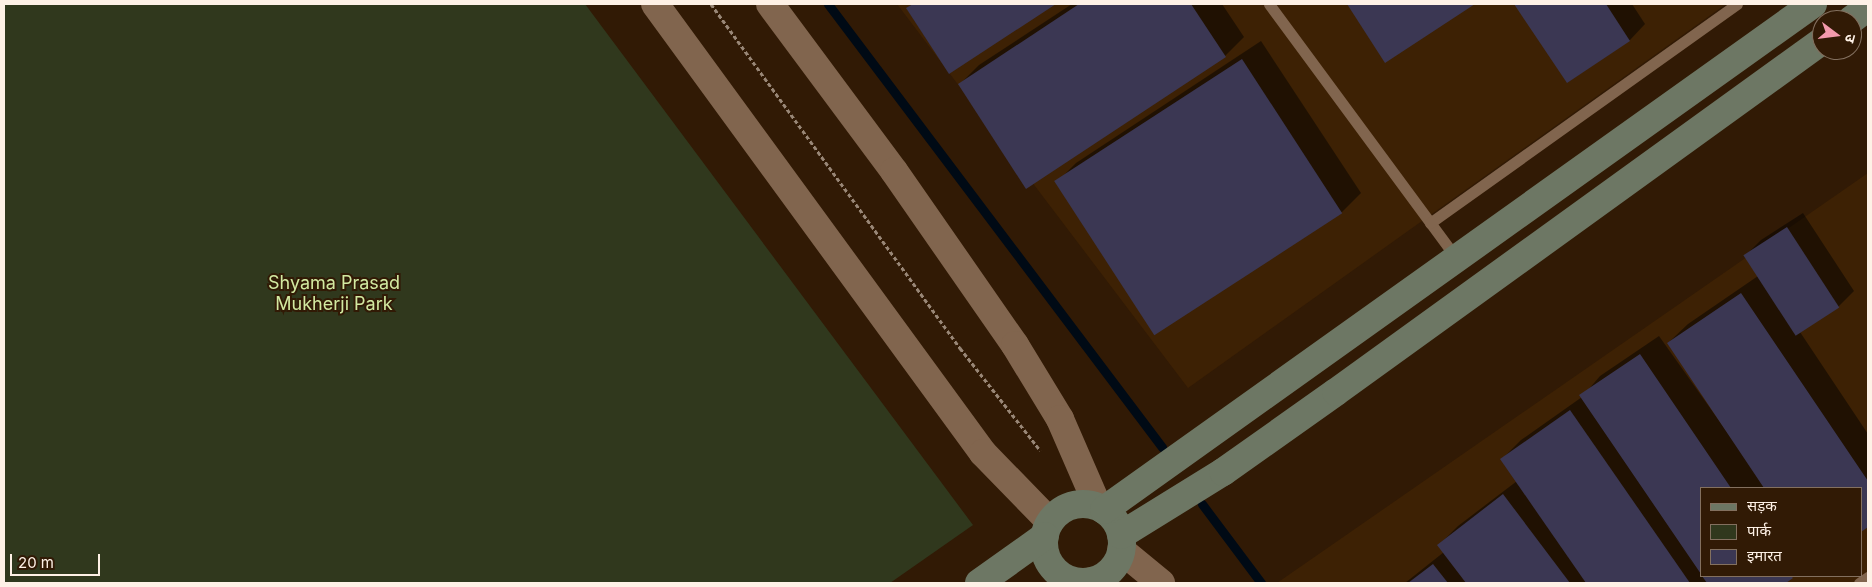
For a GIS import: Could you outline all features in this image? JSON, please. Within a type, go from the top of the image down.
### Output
[{"type":"main road","points":[[1100,507],[1457,259],[1813,4]]},
{"type":"main road","points":[[1121,542],[1312,409],[1812,48]]},
{"type":"main road","points":[[979,583],[1048,529],[1061,511],[1075,504],[1100,507],[1115,520],[1121,542],[1116,564],[1105,575],[1083,582],[1062,576],[1051,565],[1045,551],[1048,529]]},
{"type":"street","points":[[655,4],[983,453],[1048,529]]},
{"type":"street","points":[[770,4],[894,170],[1015,345],[1060,419],[1100,507]]},
{"type":"street","points":[[1121,542],[1161,583]]},
{"type":"lane","points":[[1269,4],[1457,259]]},
{"type":"lane","points":[[1430,223],[1737,4]]},
{"type":"lane","points":[[1859,583],[1868,577]]},
{"type":"path","points":[[711,4],[960,348],[1046,459]]},
{"type":"shaded area","points":[[897,4],[1726,4],[1188,388]]},
{"type":"shaded area","points":[[1868,173],[1868,583],[1277,583]]},
{"type":"green space","name":"Shyama Prasad Mukherji Park","points":[[4,4],[585,4],[973,525],[890,583],[4,583]]},
{"type":"building","points":[[913,4],[1056,4],[949,74],[906,8]]},
{"type":"building","points":[[1079,4],[1191,4],[1226,57],[1026,189],[958,84]]},
{"type":"building","points":[[1347,4],[1475,4],[1385,63]]},
{"type":"building","points":[[1514,4],[1606,4],[1630,41],[1567,83]]},
{"type":"building","points":[[1242,59],[1342,213],[1154,335],[1054,181]]},
{"type":"building","points":[[1787,227],[1839,308],[1796,336],[1743,255]]},
{"type":"building","points":[[1741,293],[1868,481],[1868,527],[1862,531],[1862,487],[1763,487],[1667,343]]},
{"type":"building","points":[[1640,354],[1730,487],[1700,487],[1700,573],[1579,395]]},
{"type":"building","points":[[1570,410],[1690,583],[1586,583],[1500,459]]},
{"type":"building","points":[[1503,494],[1570,583],[1466,583],[1437,545]]},
{"type":"building","points":[[1433,564],[1448,583],[1408,583]]},
{"type":"building","points":[[1703,577],[1793,578],[1786,583],[1707,583]]},
{"type":"waterway","points":[[828,4],[1162,447]]},
{"type":"waterway","points":[[1202,504],[1261,583]]}]
